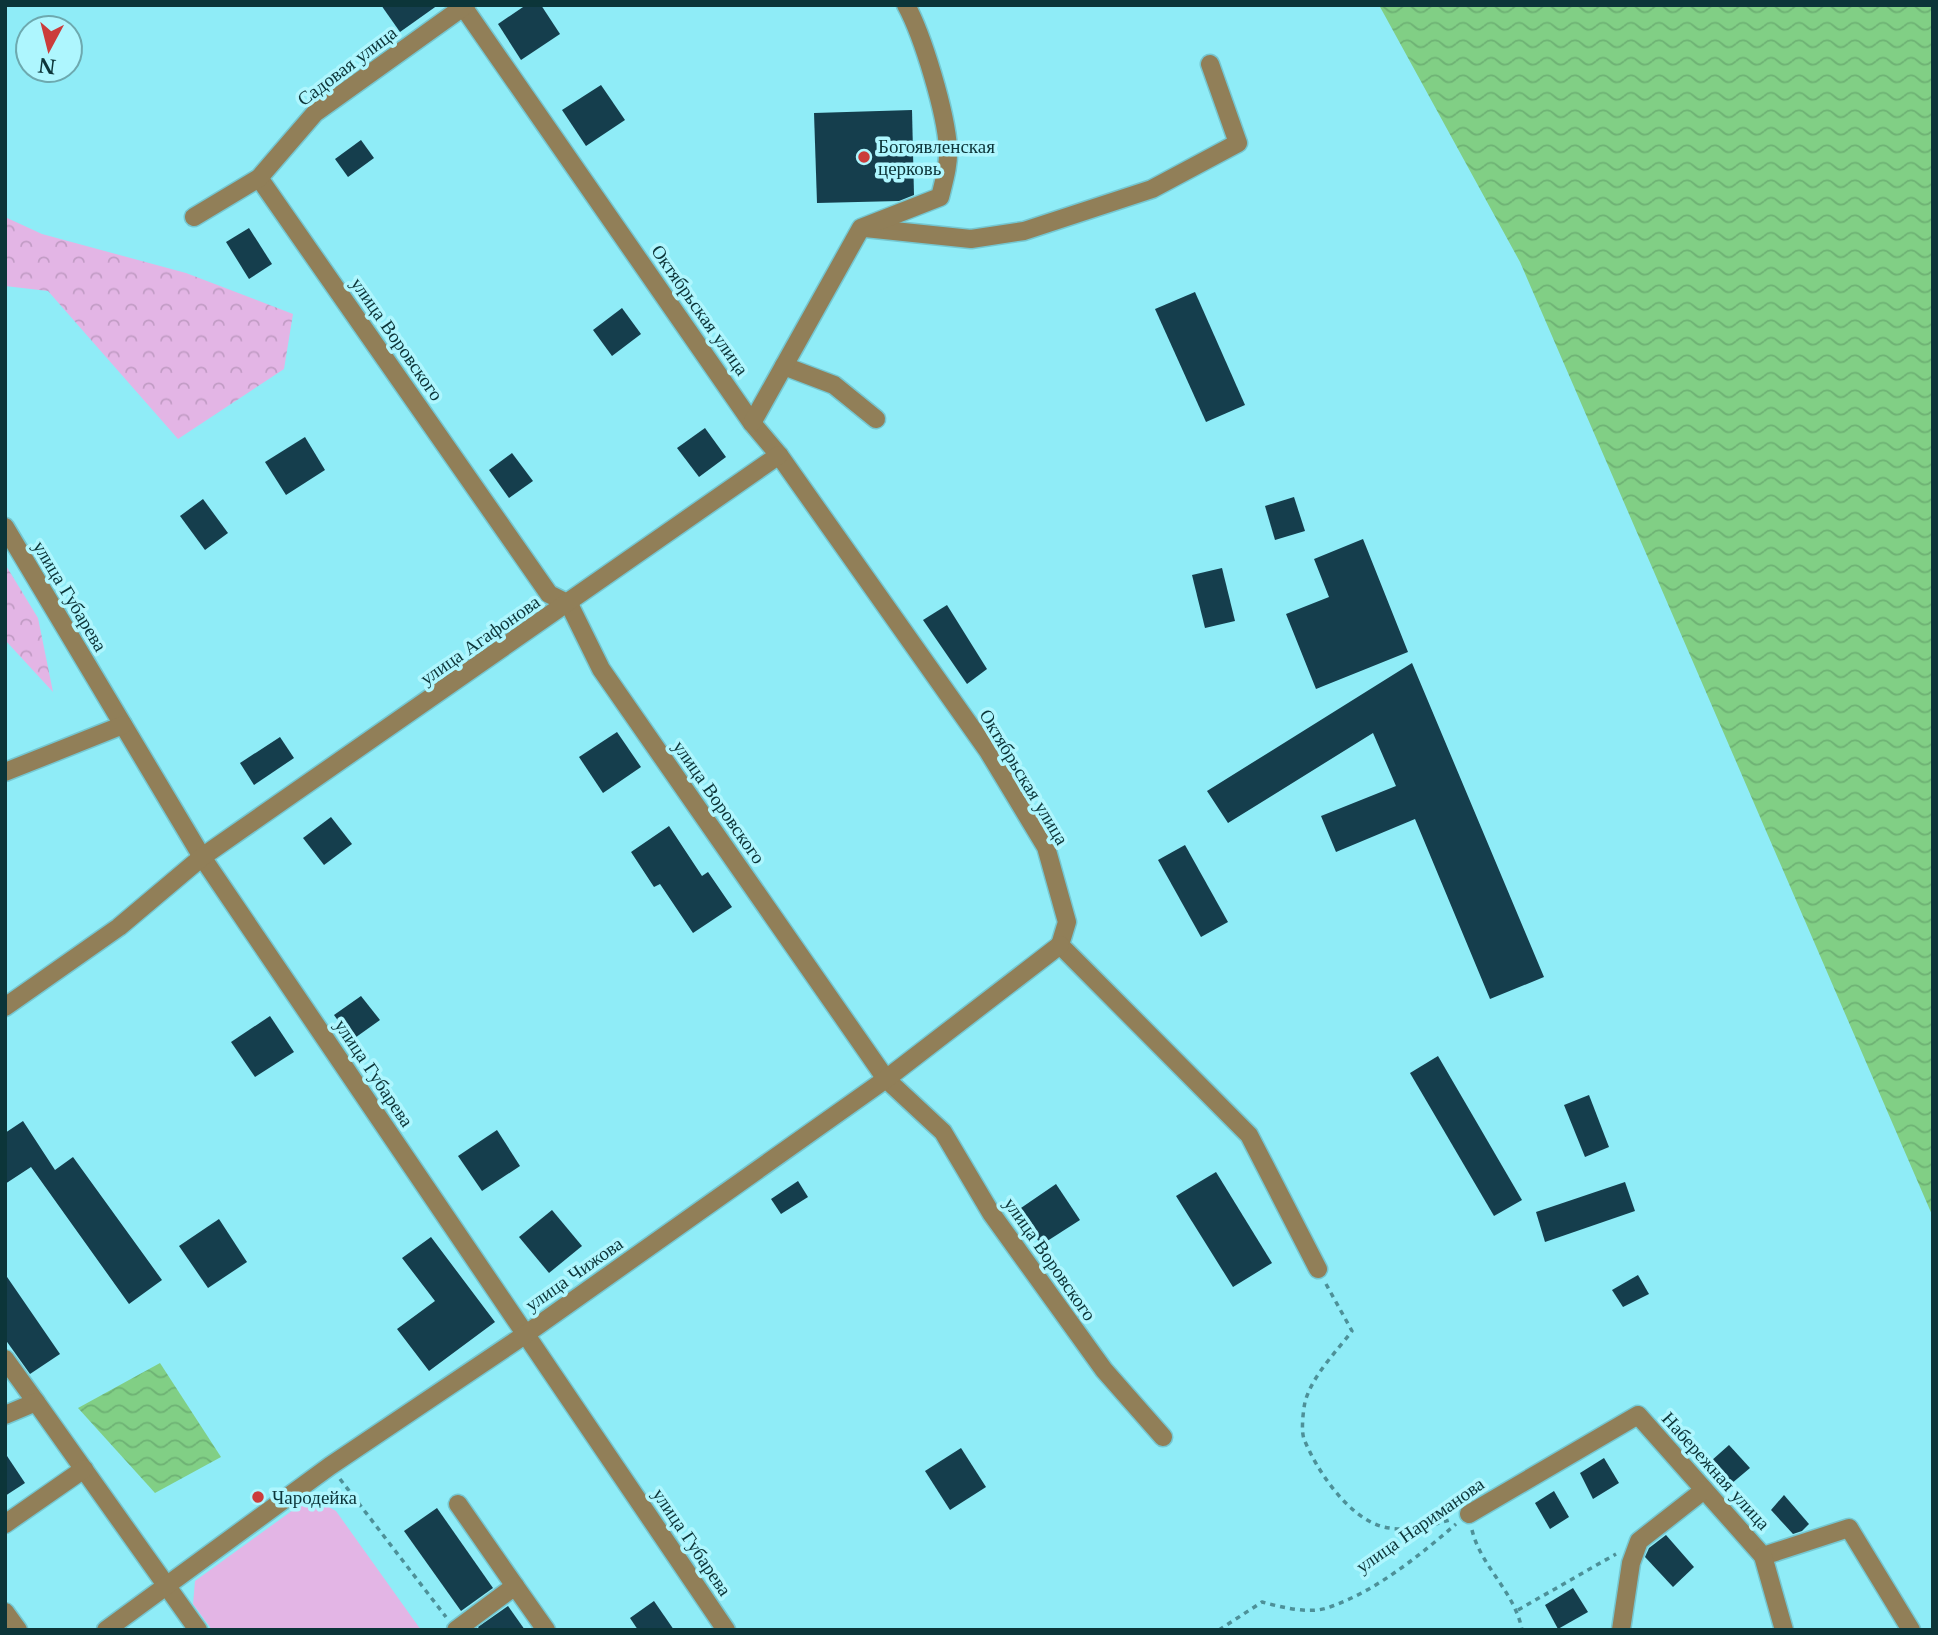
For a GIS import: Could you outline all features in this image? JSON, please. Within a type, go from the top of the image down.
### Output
[{"type":"street","points":[[752,423],[861,228],[940,197],[948,165],[948,145],[914,19],[906,5]]},
{"type":"street","name":"Садовая улица","points":[[194,217],[259,178],[315,113],[464,6]]},
{"type":"street","name":"Октябрьская улица","points":[[464,6],[752,423],[779,455],[988,751],[1046,846],[1067,922],[1060,945]]},
{"type":"street","points":[[861,228],[971,239],[1024,231],[1152,189],[1238,143],[1210,64]]},
{"type":"street","name":"улица Воровского","points":[[259,178],[549,594],[569,604],[601,669],[886,1079],[943,1132],[990,1213],[1087,1348],[1163,1437]]},
{"type":"street","points":[[784,366],[834,385],[876,419]]},
{"type":"street","name":"улица Агафонова","points":[[5,1007],[119,927],[202,857],[569,604],[779,455]]},
{"type":"street","name":"улица Губарева","points":[[5,527],[202,857],[726,1630]]},
{"type":"street","points":[[5,772],[123,725]]},
{"type":"street","points":[[1060,945],[1248,1135],[1318,1269]]},
{"type":"street","name":"улица Чижова","points":[[106,1630],[330,1466],[526,1334],[886,1079],[1060,945]]},
{"type":"street","points":[[5,1359],[198,1630]]},
{"type":"street","points":[[5,1415],[36,1402]]},
{"type":"street","name":"улица Нариманова","points":[[1469,1514],[1637,1415]]},
{"type":"street","name":"Набережная улица","points":[[1637,1415],[1763,1556],[1849,1528],[1911,1630]]},
{"type":"street","points":[[5,1524],[83,1469]]},
{"type":"street","points":[[1621,1630],[1631,1563],[1639,1541],[1704,1490]]},
{"type":"street","points":[[458,1504],[546,1630]]},
{"type":"street","points":[[1763,1556],[1784,1630]]},
{"type":"street","points":[[452,1624],[515,1586]]},
{"type":"street","points":[[5,1612],[18,1630]]},
{"type":"path","points":[[1318,1269],[1352,1331],[1315,1381],[1306,1402],[1303,1437],[1338,1494],[1362,1518],[1381,1526],[1428,1527],[1469,1514],[1476,1546],[1518,1610],[1521,1630]]},
{"type":"path","points":[[330,1466],[452,1624]]},
{"type":"path","name":"улица Нариманова","points":[[1219,1630],[1262,1602],[1286,1608],[1325,1609],[1372,1586],[1469,1514]]},
{"type":"path","points":[[1518,1610],[1639,1541]]},
{"type":"green space","points":[[5,217],[42,234],[186,273],[293,314],[284,369],[178,439],[48,291],[5,286]]},
{"type":"green space","points":[[5,564],[38,618],[53,692],[5,640]]},
{"type":"green space","points":[[311,1497],[336,1511],[421,1630],[212,1630],[193,1604],[195,1581]]},
{"type":"water","points":[[1379,5],[1933,5],[1933,1217],[1520,262]]},
{"type":"water","points":[[160,1363],[221,1457],[155,1493],[78,1408]]},
{"type":"building","points":[[381,5],[438,5],[400,32]]},
{"type":"building","points":[[526,5],[541,5],[560,34],[521,60],[498,24]]},
{"type":"building","points":[[601,85],[625,120],[586,146],[562,110]]},
{"type":"building","name":"Богоявленская церковь","points":[[912,110],[914,195],[899,201],[817,203],[814,113]]},
{"type":"building","points":[[361,140],[374,158],[348,177],[335,159]]},
{"type":"building","points":[[249,228],[272,264],[249,279],[226,242]]},
{"type":"building","points":[[1195,292],[1245,405],[1206,422],[1155,309]]},
{"type":"building","points":[[622,308],[641,334],[612,356],[593,330]]},
{"type":"building","points":[[705,428],[726,457],[699,477],[677,448]]},
{"type":"building","points":[[305,437],[325,470],[286,495],[265,462]]},
{"type":"building","points":[[512,453],[533,481],[509,498],[489,470]]},
{"type":"building","points":[[1294,497],[1305,531],[1275,540],[1265,506]]},
{"type":"building","points":[[203,499],[228,533],[205,550],[180,516]]},
{"type":"building","points":[[1363,539],[1408,652],[1316,689],[1286,614],[1329,597],[1314,559]]},
{"type":"building","points":[[1222,568],[1235,621],[1205,628],[1192,575]]},
{"type":"building","points":[[947,605],[987,669],[967,684],[923,620]]},
{"type":"building","points":[[1412,663],[1544,977],[1490,999],[1415,819],[1336,852],[1321,816],[1396,786],[1373,733],[1228,823],[1207,791]]},
{"type":"building","points":[[617,732],[641,767],[603,793],[579,757]]},
{"type":"building","points":[[280,737],[294,758],[254,785],[240,763]]},
{"type":"building","points":[[331,817],[352,844],[324,865],[303,838]]},
{"type":"building","points":[[669,826],[702,876],[708,872],[732,907],[693,933],[660,884],[654,887],[631,852]]},
{"type":"building","points":[[1185,845],[1228,922],[1201,937],[1158,860]]},
{"type":"building","points":[[361,996],[380,1020],[352,1040],[334,1015]]},
{"type":"building","points":[[270,1016],[294,1052],[255,1077],[231,1042]]},
{"type":"building","points":[[1438,1056],[1522,1200],[1494,1216],[1410,1073]]},
{"type":"building","points":[[1589,1095],[1609,1147],[1585,1157],[1564,1105]]},
{"type":"building","points":[[23,1121],[55,1170],[73,1157],[162,1280],[129,1304],[31,1167],[5,1184],[5,1133]]},
{"type":"building","points":[[497,1130],[520,1166],[482,1191],[458,1156]]},
{"type":"building","points":[[1216,1172],[1272,1263],[1233,1287],[1176,1196]]},
{"type":"building","points":[[798,1181],[808,1197],[781,1214],[771,1199]]},
{"type":"building","points":[[1625,1182],[1635,1211],[1545,1242],[1536,1212]]},
{"type":"building","points":[[1056,1184],[1080,1220],[1041,1245],[1018,1210]]},
{"type":"building","points":[[552,1210],[582,1246],[549,1273],[519,1237]]},
{"type":"building","points":[[219,1219],[247,1262],[208,1288],[179,1246]]},
{"type":"building","points":[[431,1237],[495,1322],[429,1371],[397,1329],[435,1301],[402,1258]]},
{"type":"building","points":[[5,1274],[60,1354],[30,1374],[5,1339]]},
{"type":"building","points":[[1638,1275],[1649,1294],[1623,1307],[1612,1290]]},
{"type":"building","points":[[1729,1445],[1750,1468],[1731,1484],[1711,1461]]},
{"type":"building","points":[[961,1448],[986,1487],[950,1510],[925,1471]]},
{"type":"building","points":[[5,1453],[25,1483],[5,1496]]},
{"type":"building","points":[[1604,1458],[1619,1483],[1593,1499],[1580,1473]]},
{"type":"building","points":[[1554,1491],[1569,1517],[1550,1529],[1535,1503]]},
{"type":"building","points":[[1784,1495],[1809,1524],[1802,1531],[1793,1534],[1771,1510]]},
{"type":"building","points":[[437,1508],[493,1588],[461,1611],[404,1531]]},
{"type":"building","points":[[1666,1535],[1694,1567],[1673,1587],[1645,1557],[1649,1548]]},
{"type":"building","points":[[1573,1588],[1588,1612],[1558,1629],[1545,1605]]},
{"type":"building","points":[[654,1601],[674,1630],[638,1630],[630,1618]]},
{"type":"building","points":[[508,1606],[525,1630],[480,1630],[478,1627]]},
{"type":"place","name":"Богоявленская церковь","points":[[864,157]]},
{"type":"place","name":"Чародейка","points":[[258,1497]]}]
